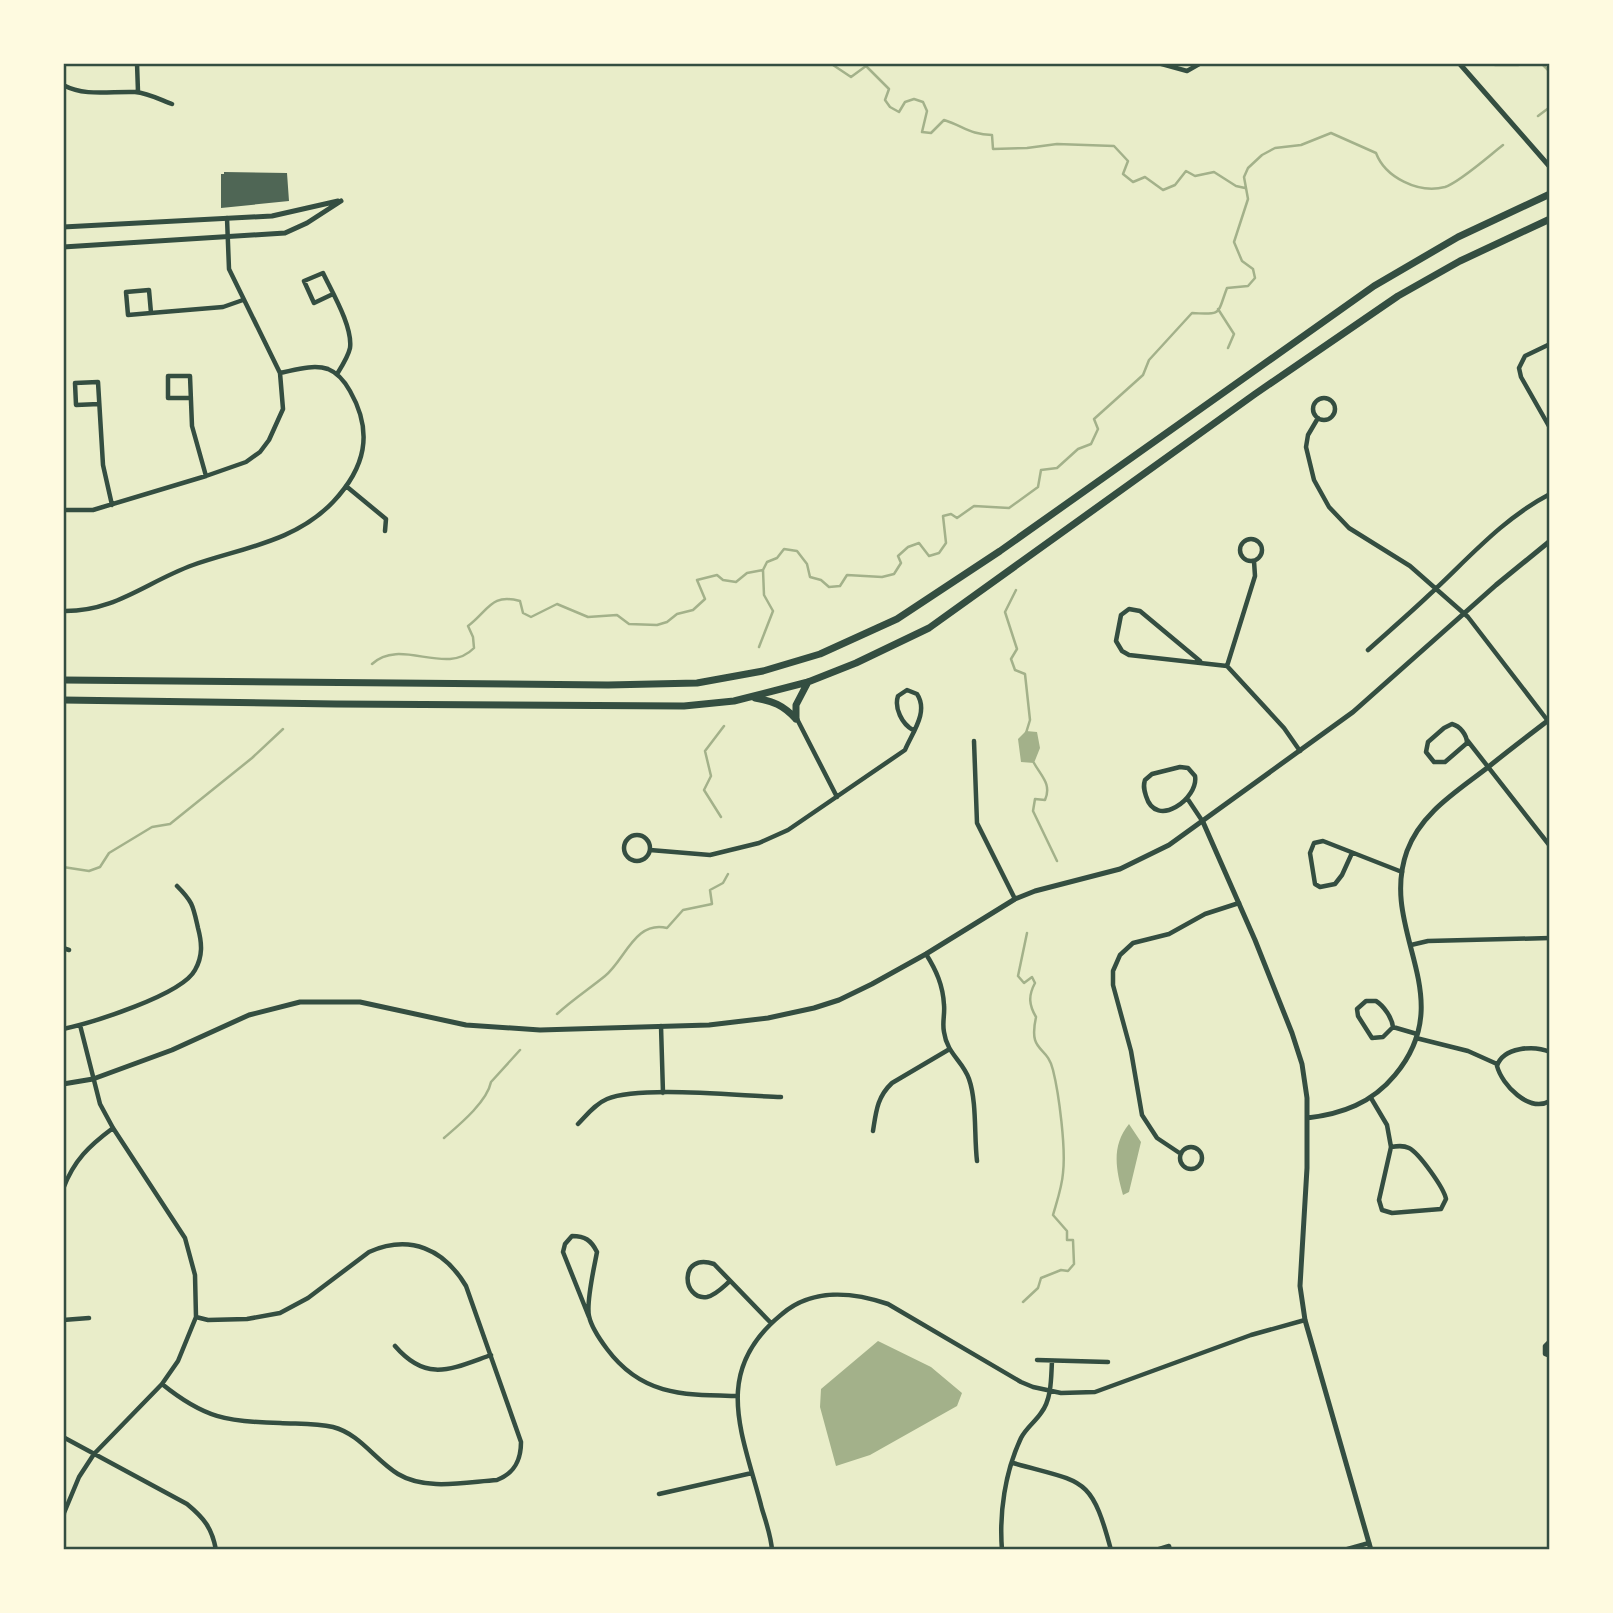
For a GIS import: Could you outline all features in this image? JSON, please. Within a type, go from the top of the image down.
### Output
[{"type":"main road","points":[[63,680],[594,685],[685,683],[763,671],[820,654],[897,619],[1000,551],[1374,286],[1458,237],[1550,194]]},
{"type":"main road","points":[[63,700],[684,706],[751,697],[807,682],[856,663],[929,628],[1255,394],[1398,296],[1460,261],[1550,219]]},
{"type":"main road","points":[[796,719],[796,705],[807,682]]},
{"type":"main road","points":[[751,697],[775,701],[796,719]]},
{"type":"street","points":[[137,63],[138,92]]},
{"type":"street","points":[[1158,63],[1187,71],[1201,63]]},
{"type":"street","points":[[1459,63],[1550,167]]},
{"type":"street","points":[[63,85],[91,93],[138,92],[172,104]]},
{"type":"street","points":[[63,228],[272,216],[341,201],[318,217],[285,233],[63,247]]},
{"type":"street","points":[[63,510],[93,510],[206,476],[246,462],[260,452],[269,440],[283,409],[280,373],[229,269],[227,218]]},
{"type":"street","points":[[333,295],[314,303],[304,281],[323,273],[333,295],[350,338],[349,350],[337,374]]},
{"type":"street","points":[[151,313],[149,290],[126,292],[128,316],[223,307],[243,300]]},
{"type":"street","points":[[1550,344],[1527,355],[1519,368],[1521,377],[1550,428]]},
{"type":"street","points":[[63,611],[81,612],[104,608],[191,566],[267,543],[288,534],[331,504],[359,465],[364,447],[365,427],[357,404],[337,374],[327,368],[316,367],[280,373]]},
{"type":"street","points":[[190,398],[168,398],[168,376],[190,376],[191,426],[206,476]]},
{"type":"street","points":[[99,404],[76,405],[75,383],[98,382],[103,465],[112,505]]},
{"type":"street","points":[[1321,398],[1331,401],[1335,407],[1333,415],[1326,420],[1318,418],[1313,412],[1315,403],[1321,398]]},
{"type":"street","points":[[1307,1118],[1343,1112],[1371,1098],[1397,1073],[1417,1036],[1422,995],[1401,902],[1402,872],[1410,844],[1426,819],[1441,803],[1549,720],[1464,613],[1402,560],[1349,528],[1329,508],[1312,474],[1306,447],[1308,435],[1318,418]]},
{"type":"street","points":[[346,486],[386,519],[385,531]]},
{"type":"street","points":[[1368,650],[1498,529],[1550,494]]},
{"type":"street","points":[[1248,540],[1256,540],[1262,548],[1261,556],[1254,561],[1247,560],[1241,553],[1242,544],[1248,540]]},
{"type":"street","points":[[63,1084],[93,1079],[172,1050],[249,1015],[300,1002],[359,1002],[466,1026],[501,1029],[709,1025],[768,1018],[839,1000],[872,985],[1015,899],[1035,891],[1112,871],[1169,845],[1359,707],[1550,541]]},
{"type":"street","points":[[1227,666],[1255,576],[1254,561]]},
{"type":"street","points":[[1200,661],[1138,610],[1129,609],[1120,617],[1116,641],[1126,654],[1227,666],[1301,751]]},
{"type":"street","points":[[650,850],[710,855],[741,849],[788,830],[902,753],[920,718],[921,701],[917,694],[907,690],[898,696],[897,706],[906,726],[913,730]]},
{"type":"street","points":[[796,719],[837,797]]},
{"type":"street","points":[[1467,740],[1464,747],[1443,763],[1434,762],[1426,752],[1429,740],[1450,725],[1458,727],[1550,846]]},
{"type":"street","points":[[974,741],[977,823],[1015,899]]},
{"type":"street","points":[[1185,767],[1193,773],[1196,780],[1193,792],[1186,798],[1165,811],[1156,812],[1149,804],[1144,781],[1152,774],[1185,767]]},
{"type":"street","points":[[1186,798],[1203,821],[1298,1048],[1305,1077],[1307,1118],[1300,1286],[1305,1320],[1371,1550]]},
{"type":"street","points":[[638,835],[648,842],[650,850],[646,857],[634,861],[627,857],[625,845],[629,838],[638,835]]},
{"type":"street","points":[[1352,853],[1335,884],[1320,887],[1315,884],[1310,853],[1314,843],[1323,841],[1402,872]]},
{"type":"street","points":[[63,1029],[153,998],[182,984],[194,973],[202,956],[200,937],[192,901],[177,886]]},
{"type":"street","points":[[1181,1154],[1157,1138],[1142,1115],[1128,1040],[1113,983],[1113,971],[1120,955],[1136,941],[1169,934],[1205,914],[1239,903]]},
{"type":"street","points":[[1411,945],[1428,941],[1550,938]]},
{"type":"street","points":[[63,948],[69,950]]},
{"type":"street","points":[[926,954],[941,983],[943,1030],[948,1050],[968,1075],[973,1093],[977,1161]]},
{"type":"street","points":[[1366,1001],[1376,1001],[1383,1006],[1393,1027],[1383,1037],[1371,1038],[1358,1016],[1357,1009],[1366,1001]]},
{"type":"street","points":[[63,1522],[79,1476],[94,1454],[162,1384],[178,1361],[196,1317],[195,1275],[185,1238],[100,1104],[80,1025]]},
{"type":"street","points":[[661,1026],[663,1093]]},
{"type":"street","points":[[1393,1027],[1497,1064]]},
{"type":"street","points":[[873,1131],[877,1105],[885,1090],[892,1083],[948,1050]]},
{"type":"street","points":[[1497,1064],[1504,1054],[1513,1051],[1550,1052]]},
{"type":"street","points":[[1497,1064],[1500,1074],[1526,1102],[1536,1104],[1550,1101]]},
{"type":"street","points":[[578,1124],[608,1098],[629,1094],[781,1097]]},
{"type":"street","points":[[1371,1098],[1387,1125],[1391,1147],[1379,1200],[1382,1210],[1392,1213],[1441,1209],[1446,1202],[1445,1193],[1414,1152],[1404,1146],[1391,1147]]},
{"type":"street","points":[[63,1189],[85,1150],[113,1128]]},
{"type":"street","points":[[1194,1147],[1201,1154],[1201,1161],[1196,1168],[1187,1168],[1180,1161],[1181,1154],[1186,1148],[1194,1147]]},
{"type":"street","points":[[589,1317],[597,1252],[587,1239],[572,1236],[565,1244],[563,1252],[589,1317],[612,1357],[640,1380],[669,1392],[737,1396]]},
{"type":"street","points":[[162,1384],[184,1402],[224,1419],[317,1424],[337,1428],[358,1439],[386,1465],[409,1479],[436,1483],[497,1480],[505,1477],[516,1466],[521,1442],[466,1286],[457,1271],[442,1256],[429,1249],[401,1243],[380,1247],[369,1252],[308,1298],[280,1313],[247,1319],[208,1320],[196,1317]]},
{"type":"street","points":[[730,1281],[716,1293],[700,1297],[693,1294],[687,1277],[690,1268],[698,1262],[706,1261],[714,1265],[730,1281],[771,1322]]},
{"type":"street","points":[[772,1550],[738,1423],[737,1396],[740,1372],[746,1355],[757,1336],[787,1309],[813,1298],[839,1294],[864,1296],[888,1304],[913,1317],[1021,1382],[1049,1391],[1077,1394],[1105,1390],[1251,1335],[1305,1320]]},
{"type":"street","points":[[63,1320],[89,1318]]},
{"type":"street","points":[[1550,1341],[1545,1346],[1545,1354],[1550,1356]]},
{"type":"street","points":[[395,1346],[408,1362],[440,1371],[451,1370],[491,1355]]},
{"type":"street","points":[[1037,1360],[1108,1362]]},
{"type":"street","points":[[1002,1550],[1003,1500],[1021,1438],[1045,1409],[1052,1361]]},
{"type":"street","points":[[63,1437],[187,1504],[205,1519],[212,1531],[216,1550]]},
{"type":"street","points":[[1013,1463],[1069,1479],[1089,1490],[1102,1516],[1111,1550]]},
{"type":"street","points":[[659,1494],[752,1473]]},
{"type":"street","points":[[1344,1550],[1369,1543]]},
{"type":"street","points":[[1156,1550],[1169,1546],[1170,1550]]},
{"type":"shaded area","points":[[1026,731],[1037,732],[1040,748],[1034,763],[1021,762],[1018,739]]},
{"type":"shaded area","points":[[1129,1124],[1141,1142],[1129,1192],[1123,1195],[1118,1176],[1117,1150]]},
{"type":"shaded area","points":[[878,1341],[931,1367],[962,1393],[957,1406],[870,1455],[836,1466],[820,1407],[821,1389]]},
{"type":"building","points":[[287,173],[289,201],[221,208],[221,174]]},
{"type":"waterway","points":[[830,63],[851,77],[866,66],[889,89],[885,100],[899,112],[905,102],[914,99],[923,102],[927,111],[922,132],[931,133],[944,120],[973,132],[992,135],[993,149],[1057,144],[1114,146],[1128,161],[1123,174],[1133,182],[1145,177],[1163,190],[1175,185],[1186,171],[1195,176],[1214,172],[1236,186],[1245,188]]},
{"type":"waterway","points":[[1495,63],[1524,63]]},
{"type":"waterway","points":[[1541,63],[1550,72]]},
{"type":"waterway","points":[[1538,116],[1550,107]]},
{"type":"waterway","points":[[372,664],[396,654],[437,659],[463,656],[474,648],[468,626],[491,604],[503,599],[520,601],[523,613],[531,617],[557,604],[588,617],[617,615],[629,624],[657,625],[667,622],[677,614],[693,610],[705,599],[697,580],[717,575],[723,580],[736,582],[747,573],[763,570],[767,562],[777,558],[784,549],[797,551],[807,564],[810,577],[821,580],[829,587],[840,586],[847,575],[882,577],[894,574],[901,563],[898,556],[908,547],[919,543],[929,556],[939,553],[946,543],[943,516],[951,514],[957,518],[974,506],[1009,508],[1038,487],[1041,470],[1057,468],[1078,449],[1091,444],[1098,429],[1094,419],[1143,375],[1149,360],[1192,313],[1214,313],[1220,308],[1227,288],[1248,286],[1255,278],[1253,269],[1242,261],[1234,242],[1248,199],[1244,177],[1248,168],[1262,155],[1275,148],[1301,145],[1331,133],[1376,153],[1380,162],[1404,182],[1435,189],[1459,180],[1503,145]]},
{"type":"waterway","points":[[1218,309],[1234,334],[1228,348]]},
{"type":"waterway","points":[[759,647],[773,611],[764,595],[763,570]]},
{"type":"waterway","points":[[1016,590],[1005,612],[1017,649],[1011,659],[1015,670],[1025,674],[1030,720],[1026,733]]},
{"type":"waterway","points":[[721,817],[704,790],[711,776],[705,751],[724,726]]},
{"type":"waterway","points":[[63,867],[89,871],[100,867],[109,853],[152,827],[170,824],[252,758],[283,729]]},
{"type":"waterway","points":[[1034,763],[1045,780],[1047,794],[1045,800],[1035,799],[1033,811],[1057,861]]},
{"type":"waterway","points":[[557,1014],[605,976],[639,935],[656,927],[667,928],[683,910],[712,904],[710,890],[723,883],[728,874]]},
{"type":"waterway","points":[[1023,1302],[1038,1288],[1041,1278],[1061,1270],[1068,1271],[1074,1264],[1073,1240],[1067,1240],[1067,1231],[1053,1215],[1062,1184],[1064,1162],[1055,1080],[1050,1062],[1034,1037],[1036,1017],[1030,1000],[1035,983],[1032,977],[1024,983],[1018,976],[1027,933]]},
{"type":"waterway","points":[[444,1138],[478,1105],[491,1082],[520,1050]]}]
